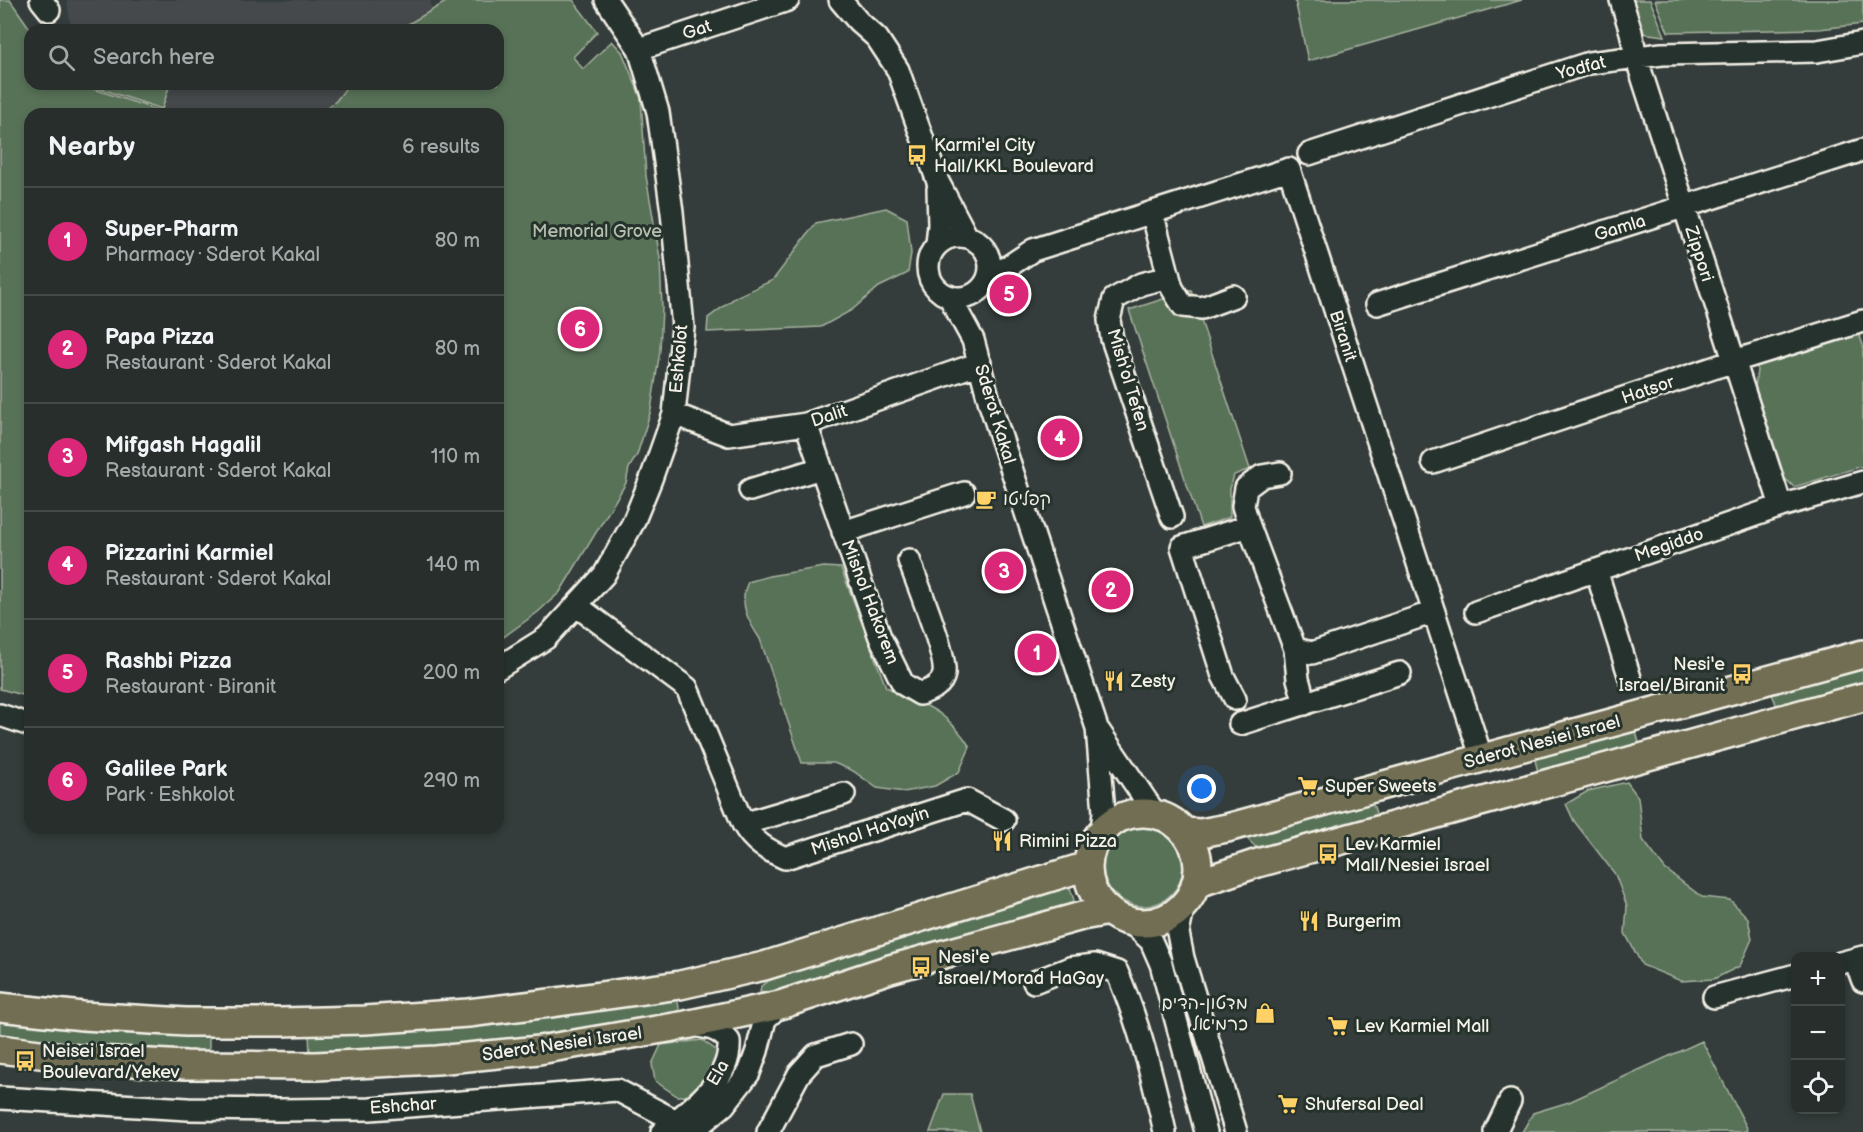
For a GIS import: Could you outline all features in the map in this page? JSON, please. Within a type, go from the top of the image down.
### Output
[{"type":"main road","name":"Sderot Nesiei Israel","points":[[1184,832],[1201,833],[1227,828],[1863,654]]},
{"type":"main road","points":[[1189,894],[1198,870],[1196,856],[1192,843],[1172,821],[1156,815],[1140,813],[1123,816],[1102,831],[1094,841],[1088,866],[1093,891],[1119,916],[1153,922],[1164,918],[1189,894],[1258,863],[1863,697]]},
{"type":"main road","points":[[0,1007],[82,1016],[175,1021],[280,1022],[365,1020],[468,1013],[550,1003],[680,985],[764,966],[1088,866]]},
{"type":"main road","name":"Sderot Nesiei Israel","points":[[0,1050],[79,1059],[186,1065],[316,1066],[438,1060],[539,1050],[686,1025],[780,1005],[890,969],[1083,916],[1119,916]]},
{"type":"street","name":"Eshkolot","points":[[504,664],[546,638],[604,575],[633,523],[674,414],[683,327],[658,112],[639,49],[606,0]]},
{"type":"street","name":"Gat","points":[[639,49],[788,0]]},
{"type":"street","points":[[840,0],[877,38],[898,70],[938,182],[974,241],[990,259],[991,268],[976,311],[973,340]]},
{"type":"street","name":"Zippori","points":[[1621,0],[1636,57],[1781,506]]},
{"type":"street","name":"Yodfat","points":[[1310,154],[1589,63],[1662,54],[1817,51],[1863,43]]},
{"type":"street","name":"Gamla","points":[[1377,304],[1863,150]]},
{"type":"street","name":"Biranit","points":[[985,284],[1033,250],[1289,169],[1482,759]]},
{"type":"street","points":[[937,245],[938,182]]},
{"type":"street","points":[[1152,212],[1172,288],[1184,306],[1202,308],[1234,296]]},
{"type":"street","points":[[974,241],[954,236],[945,239],[931,253],[928,272],[937,289],[950,296],[969,297],[985,284]]},
{"type":"street","name":"Biranit","points":[[974,241],[1033,250]]},
{"type":"street","name":"Mish'ol Tefen","points":[[1169,277],[1141,284],[1114,298],[1109,320],[1112,339],[1172,517]]},
{"type":"street","points":[[950,296],[973,340]]},
{"type":"street","name":"Hatsor","points":[[1433,462],[1734,361],[1863,321]]},
{"type":"street","name":"Sderot Kakal","points":[[973,340],[994,415],[1096,728]]},
{"type":"street","name":"Dalit","points":[[674,414],[729,435],[806,424],[980,363]]},
{"type":"street","name":"Mishol Hakorem","points":[[806,424],[880,637],[903,684],[920,694],[938,686],[944,676],[943,658],[909,560]]},
{"type":"street","points":[[750,490],[822,468]]},
{"type":"street","points":[[1280,473],[1262,476],[1246,488],[1243,506],[1295,649],[1298,679],[1305,704]]},
{"type":"street","name":"Megiddo","points":[[1476,612],[1781,506],[1863,482]]},
{"type":"street","points":[[843,532],[964,493]]},
{"type":"street","points":[[1235,699],[1223,676],[1182,547],[1249,526]]},
{"type":"street","points":[[1596,570],[1630,678]]},
{"type":"street","name":"Mishol HaYayin","points":[[577,606],[687,688],[749,835],[759,844],[785,858],[967,800],[1004,820]]},
{"type":"street","points":[[1295,649],[1312,652],[1434,612]]},
{"type":"street","points":[[1240,724],[1400,673]]},
{"type":"street","points":[[0,715],[24,723]]},
{"type":"street","points":[[1096,728],[1156,815]]},
{"type":"street","points":[[1096,728],[1104,812],[1102,831]]},
{"type":"street","points":[[743,824],[844,794]]},
{"type":"street","points":[[1189,894],[1178,933],[1236,1132]]},
{"type":"street","points":[[1119,916],[1151,941],[1161,964],[1206,1132]]},
{"type":"street","points":[[1853,960],[1863,981]]},
{"type":"street","points":[[1034,982],[1070,968],[1095,965],[1117,972],[1128,998],[1151,1072],[1165,1132]]},
{"type":"street","points":[[1714,997],[1791,976]]},
{"type":"street","name":"Ela","points":[[679,1129],[724,1105],[749,1073],[765,1019],[780,1005]]},
{"type":"street","name":"Ela","points":[[679,1129],[718,1079],[728,1060],[730,1050],[729,1041],[722,1032],[712,1028],[686,1025]]},
{"type":"street","points":[[768,1132],[799,1074],[816,1056],[851,1044]]},
{"type":"street","name":"Eshchar","points":[[0,1098],[188,1109],[370,1109],[617,1090],[679,1129]]},
{"type":"street","points":[[1495,1132],[1510,1101]]},
{"type":"shaded area","points":[[67,0],[431,0],[431,10],[408,24],[70,24]]},
{"type":"shaded area","points":[[97,90],[344,90],[327,108],[151,108]]},
{"type":"green space","points":[[0,0],[10,0],[27,24],[24,24],[24,90],[97,90],[151,108],[24,108],[24,695],[0,689]]},
{"type":"green space","name":"Memorial Grove","points":[[449,0],[573,0],[597,32],[573,57],[583,69],[612,41],[622,52],[641,98],[646,176],[660,258],[662,308],[660,350],[651,410],[637,455],[629,468],[626,483],[560,592],[538,612],[504,637],[504,108],[327,108],[344,90],[504,90],[504,24],[408,24]]},
{"type":"green space","points":[[1295,0],[1522,0],[1308,61]]},
{"type":"green space","points":[[1615,0],[1650,0],[1665,36],[1625,31]]},
{"type":"green space","points":[[1655,0],[1863,0],[1863,24],[1819,29],[1668,32]]},
{"type":"green space","points":[[104,90],[168,90],[162,108]]},
{"type":"green space","points":[[886,208],[907,219],[911,253],[908,273],[879,287],[852,310],[821,327],[707,332],[708,318],[736,297],[773,280],[816,223]]},
{"type":"green space","points":[[1191,290],[1250,469],[1234,475],[1230,489],[1230,517],[1201,527],[1129,310]]},
{"type":"green space","points":[[1858,331],[1863,345],[1863,466],[1794,487],[1778,472],[1754,397],[1758,361]]},
{"type":"green space","points":[[824,567],[841,568],[886,687],[943,716],[970,747],[959,772],[935,786],[904,792],[877,788],[853,771],[834,763],[802,763],[760,639],[746,612],[744,597],[748,582],[769,576]]},
{"type":"green space","points":[[1863,664],[1863,686],[1778,709],[1770,689]]},
{"type":"green space","points":[[1635,728],[1640,746],[1539,776],[1534,756]]},
{"type":"green space","points":[[1627,782],[1638,797],[1643,840],[1665,869],[1702,897],[1730,900],[1748,918],[1752,939],[1740,966],[1714,979],[1681,981],[1642,965],[1625,933],[1627,906],[1615,874],[1574,821],[1566,804],[1588,791]]},
{"type":"green space","points":[[1372,801],[1378,819],[1260,851],[1243,835]]},
{"type":"green space","points":[[1135,826],[1151,826],[1165,832],[1177,844],[1183,858],[1183,874],[1177,888],[1165,900],[1151,906],[1135,906],[1121,900],[1109,888],[1103,874],[1103,858],[1109,844],[1121,832]]},
{"type":"green space","points":[[1068,882],[1076,906],[770,993],[760,992],[761,986],[768,981]]},
{"type":"green space","points":[[677,995],[680,1015],[508,1042],[310,1056],[309,1032]]},
{"type":"green space","points":[[0,1017],[209,1033],[209,1056],[129,1052],[0,1037]]},
{"type":"green space","points":[[702,1040],[716,1050],[720,1067],[697,1096],[677,1096],[655,1081],[652,1064],[661,1045]]},
{"type":"green space","points":[[1702,1041],[1748,1130],[1744,1132],[1522,1132],[1533,1113],[1569,1102]]},
{"type":"green space","points":[[944,1094],[970,1094],[980,1132],[930,1132]]},
{"type":"place","name":"Karmi'el City Hall/KKL Boulevard","points":[[917,155]]},
{"type":"place","name":"Rashbi Pizza","points":[[1009,294]]},
{"type":"place","name":"Galilee Park","points":[[580,329]]},
{"type":"place","name":"Pizzarini Karmiel","points":[[1060,438]]},
{"type":"place","name":"קפליטו","points":[[986,499]]},
{"type":"place","name":"Mifgash Hagalil","points":[[1004,571]]},
{"type":"place","name":"Papa Pizza","points":[[1111,590]]},
{"type":"place","name":"Super-Pharm","points":[[1037,653]]},
{"type":"place","name":"Nesi'e Israel/Biranit","points":[[1742,674]]},
{"type":"place","name":"Zesty","points":[[1114,681]]},
{"type":"place","name":"Super Sweets","points":[[1308,786]]},
{"type":"place","name":"Rimini Pizza","points":[[1002,841]]},
{"type":"place","name":"Lev Karmiel Mall/Nesiei Israel","points":[[1328,854]]},
{"type":"place","name":"Burgerim","points":[[1309,921]]},
{"type":"place","name":"Nesi'e Israel/Morad HaGay","points":[[921,967]]},
{"type":"place","name":"מדטון-הדים כרמיאל","points":[[1265,1013]]},
{"type":"place","name":"Lev Karmiel Mall","points":[[1338,1026]]},
{"type":"place","name":"Neisei Israel Boulevard/Yekev","points":[[25,1061]]},
{"type":"place","name":"Shufersal Deal","points":[[1288,1104]]}]
